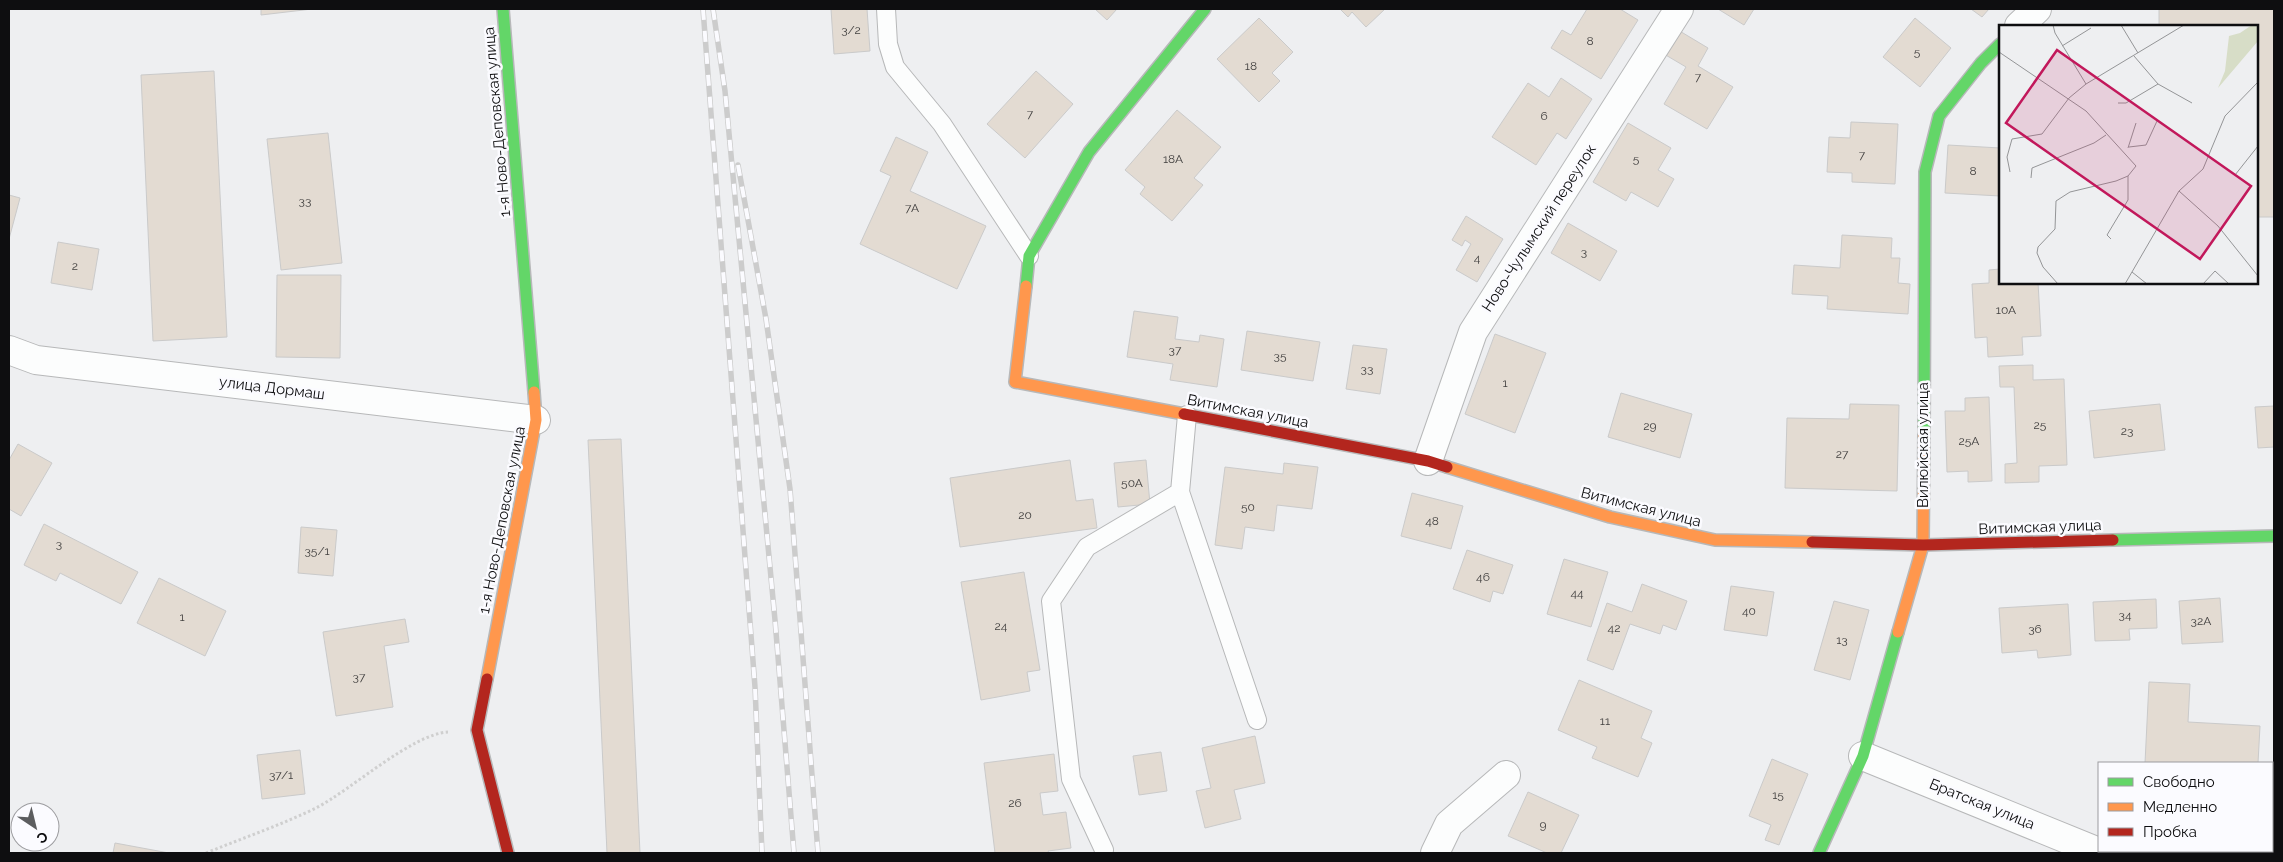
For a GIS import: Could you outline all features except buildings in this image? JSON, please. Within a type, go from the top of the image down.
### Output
[{"type":"street","name":"1-я Ново-Деповская улица","points":[[503,9],[536,420],[477,730],[508,853]]},
{"type":"street","points":[[1029,256],[1089,152],[1205,9]]},
{"type":"street","name":"Ново-Чулымский переулок","points":[[1428,461],[1473,332],[1679,9]]},
{"type":"street","points":[[2019,25],[2037,9]]},
{"type":"street","name":"Вилюйская улица","points":[[1819,853],[1864,756],[1923,545],[1924,172],[1939,116],[1981,62],[1999,45]]},
{"type":"street","name":"Витимская улица","points":[[1029,256],[1015,382],[1428,461],[1610,517],[1715,540],[1923,545],[2274,536]]},
{"type":"street","name":"улица Дормаш","points":[[9,350],[36,360],[536,420]]},
{"type":"street","name":"Братская улица","points":[[1864,756],[2098,852]]},
{"type":"street","points":[[1435,853],[1449,824],[1506,775]]},
{"type":"lane","points":[[886,9],[888,44],[895,67],[942,124],[1029,256]]},
{"type":"lane","points":[[1187,415],[1180,492],[1257,720]]},
{"type":"lane","points":[[1104,850],[1071,779],[1051,601],[1088,548],[1180,492]]},
{"type":"path","points":[[206,853],[317,807],[414,744],[441,732],[477,730]]},
{"type":"railway","points":[[703,9],[755,687],[762,853]]},
{"type":"railway","points":[[713,9],[725,91],[775,620],[794,853]]},
{"type":"railway","points":[[738,165],[766,319],[790,489],[818,853]]},
{"type":"traffic: fast","points":[[503,9],[534,392]]},
{"type":"traffic: fast","points":[[1026,286],[1029,256],[1089,152],[1205,9]]},
{"type":"traffic: fast","points":[[1924,433],[1925,172],[1939,116],[1981,63],[1999,45]]},
{"type":"traffic: fast","points":[[2113,540],[2274,536]]},
{"type":"traffic: fast","points":[[1819,853],[1863,756],[1898,632]]},
{"type":"traffic: slow","points":[[1026,286],[1015,382],[1184,414]]},
{"type":"traffic: slow","points":[[487,679],[536,420],[534,392]]},
{"type":"traffic: slow","points":[[1898,632],[1923,545],[1924,433]]},
{"type":"traffic: slow","points":[[1447,467],[1610,517],[1715,540],[1812,542]]},
{"type":"traffic: jam","points":[[1184,414],[1428,461],[1447,467]]},
{"type":"traffic: jam","points":[[1812,542],[1923,545],[2113,540]]},
{"type":"traffic: jam","points":[[487,679],[477,730],[508,853]]}]
